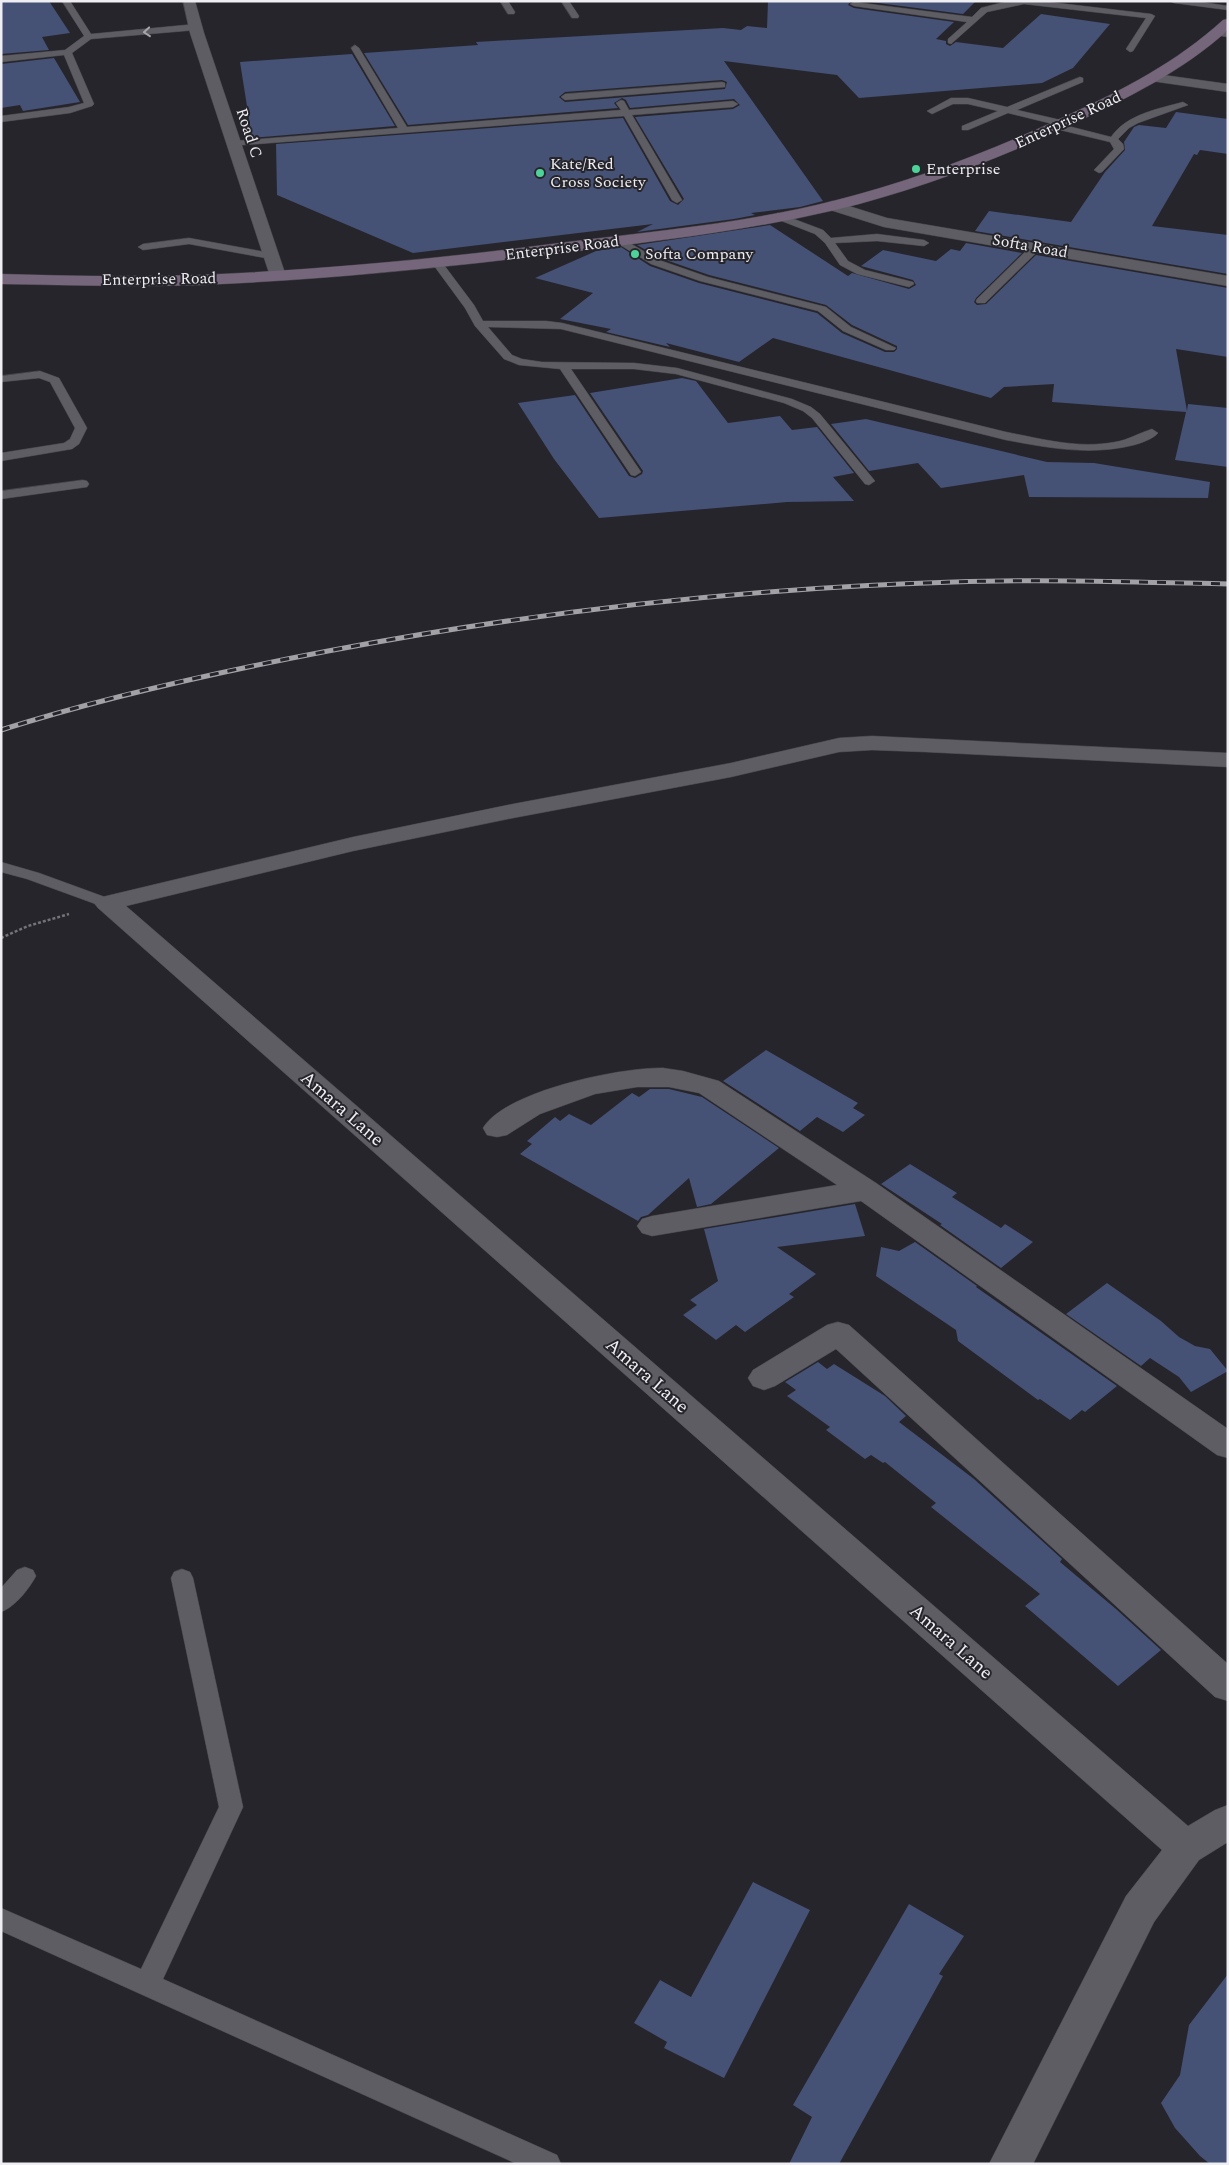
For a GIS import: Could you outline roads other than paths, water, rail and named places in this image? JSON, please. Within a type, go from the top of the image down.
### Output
[{"type":"main road","name":"Enterprise Road","points":[[1,279],[148,281],[278,276],[437,263],[621,241],[833,206],[971,163],[1059,125],[1156,78],[1224,30]]},
{"type":"street","name":"Road C","points":[[189,1],[191,21],[278,276]]},
{"type":"street","points":[[1156,78],[1228,88]]},
{"type":"street","name":"Softa Road","points":[[833,206],[884,222],[1228,281]]},
{"type":"street","points":[[107,903],[353,844],[523,809],[731,770],[839,745],[872,743],[926,745],[1228,760]]},
{"type":"street","name":"Amara Lane","points":[[107,903],[1186,1848]]},
{"type":"street","points":[[496,1128],[508,1119],[560,1095],[616,1081],[657,1077],[686,1080],[709,1087],[866,1190],[1228,1446]]},
{"type":"street","points":[[652,1226],[866,1190]]},
{"type":"street","points":[[764,1378],[838,1333],[1228,1686]]},
{"type":"street","points":[[1010,2164],[1140,1909],[1186,1848],[1228,1822]]},
{"type":"lane","points":[[66,1],[87,26],[89,37]]},
{"type":"lane","points":[[504,1],[511,12]]},
{"type":"lane","points":[[565,1],[575,16]]},
{"type":"lane","points":[[951,41],[984,10],[1000,5],[1026,1],[1152,16],[1130,49]]},
{"type":"lane","points":[[1174,1],[1228,8]]},
{"type":"lane","points":[[854,4],[974,20]]},
{"type":"lane","points":[[1,59],[67,52],[89,37],[191,21]]},
{"type":"lane","points":[[355,48],[404,130]]},
{"type":"lane","points":[[1,119],[70,110],[89,104],[67,52]]},
{"type":"lane","points":[[965,128],[1080,80]]},
{"type":"lane","points":[[565,97],[722,85]]},
{"type":"lane","points":[[613,93],[627,112],[677,200]]},
{"type":"lane","points":[[932,111],[951,101],[968,101],[1113,140],[1118,144],[1119,149],[1099,170]]},
{"type":"lane","points":[[234,144],[733,104]]},
{"type":"lane","points":[[1113,140],[1117,132],[1144,116],[1183,105]]},
{"type":"lane","points":[[778,216],[819,232],[829,241],[844,263],[862,272],[909,284]]},
{"type":"lane","points":[[829,241],[846,237],[875,235],[924,243]]},
{"type":"lane","points":[[143,247],[189,241],[272,256]]},
{"type":"lane","points":[[621,241],[655,262],[687,273],[822,309],[847,329],[890,348]]},
{"type":"lane","points":[[981,301],[1036,247]]},
{"type":"lane","points":[[437,263],[470,307],[479,324],[508,357],[519,362],[564,366],[634,366],[677,371],[788,401],[807,408],[816,416],[869,481]]},
{"type":"lane","points":[[479,324],[523,323],[562,326],[618,342],[1006,436],[1066,447],[1115,447],[1134,443],[1152,433]]},
{"type":"lane","points":[[564,366],[635,472]]},
{"type":"lane","points":[[1,379],[40,374],[55,380],[81,428],[75,441],[68,446],[1,457]]},
{"type":"lane","points":[[1,495],[83,484]]},
{"type":"lane","points":[[1,867],[33,876],[107,903]]},
{"type":"lane","points":[[1,1603],[25,1576]]},
{"type":"lane","points":[[147,1985],[231,1807],[182,1578]]},
{"type":"lane","points":[[1,1919],[548,2164]]},
{"type":"railway","points":[[1,730],[122,696],[204,676],[287,659],[405,637],[640,604],[797,590],[954,582],[1057,581],[1228,584]]},
{"type":"place","name":"Enterprise","points":[[916,169]]},
{"type":"place","name":"Kate/Red Cross Society","points":[[540,173]]},
{"type":"place","name":"Softa Company","points":[[635,254]]}]
